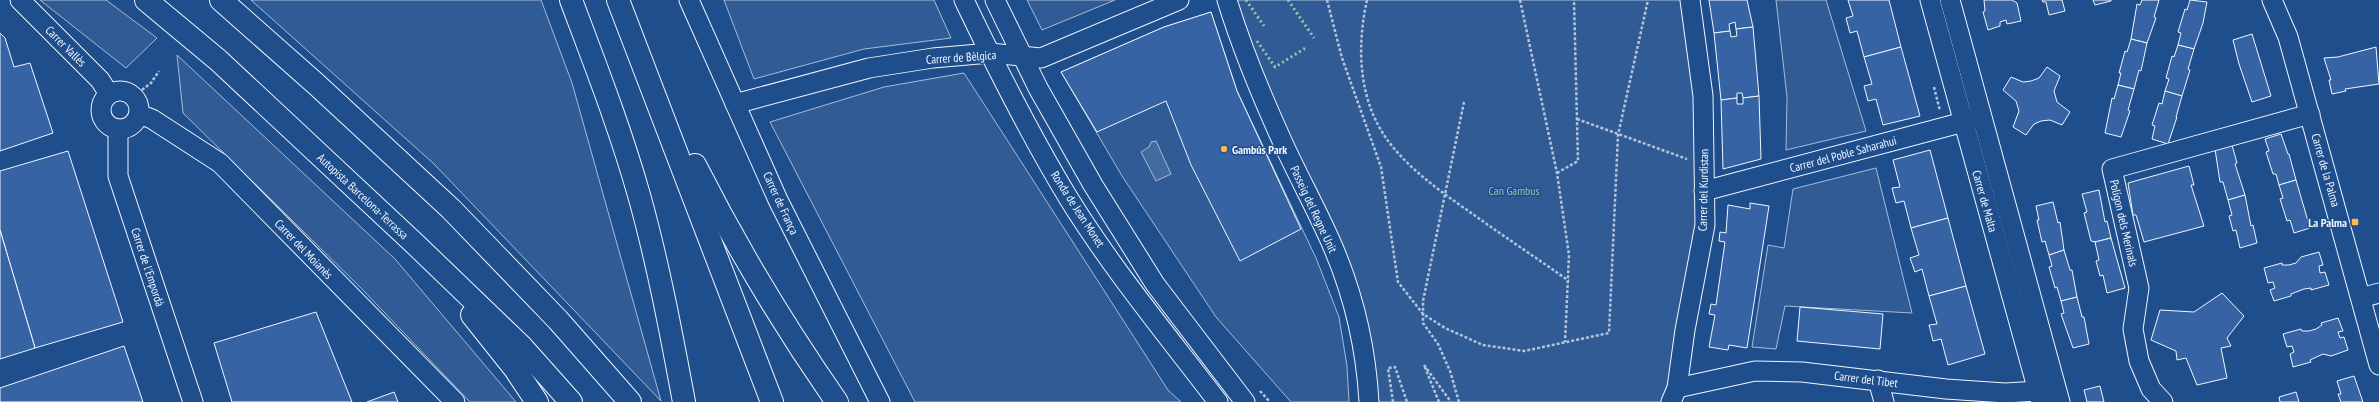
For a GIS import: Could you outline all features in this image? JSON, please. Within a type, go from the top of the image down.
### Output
[{"type":"highway","name":"Autopista Barcelona-Terrassa","points":[[146,0],[218,60],[414,244],[522,347],[570,402]]},
{"type":"highway","points":[[221,0],[316,84],[451,209],[558,320],[630,402]]},
{"type":"highway","points":[[571,0],[611,107],[639,195],[662,284],[684,402]]},
{"type":"highway","points":[[618,0],[772,402]]},
{"type":"highway","points":[[647,73],[730,234],[793,338],[837,402]]},
{"type":"highway","points":[[414,244],[515,368],[538,402]]},
{"type":"street","name":"Carrer Vallès","points":[[20,0],[100,80],[109,94]]},
{"type":"street","name":"Carrer de França","points":[[689,0],[778,200],[880,402]]},
{"type":"street","name":"Ronda de Jean Monet","points":[[964,0],[1006,86],[1069,199],[1134,292],[1218,402]]},
{"type":"street","name":"Ronda de Jean Monet","points":[[995,0],[1038,88],[1093,185],[1155,284],[1245,402]]},
{"type":"street","name":"Carrer de Bèlgica","points":[[735,104],[869,68],[933,58],[990,53],[1041,58],[1179,0]]},
{"type":"street","name":"Passeig del Regne Unit","points":[[1227,0],[1240,42],[1283,144],[1333,247],[1354,307],[1367,365],[1370,402]]},
{"type":"street","name":"Carrer del Kurdistan","points":[[1674,395],[1705,225],[1703,96],[1690,0]]},
{"type":"street","name":"Carrer de Malta","points":[[1930,0],[2039,397]]},
{"type":"street","name":"Carrer de Malta","points":[[1950,0],[2058,394]]},
{"type":"street","name":"Carrer de la Palma","points":[[2272,0],[2288,37],[2310,114],[2370,296],[2379,365]]},
{"type":"street","points":[[124,91],[136,105],[129,126],[118,129],[107,124],[101,114],[102,103],[109,94],[124,91]]},
{"type":"street","name":"Carrer del Moianès","points":[[136,105],[152,119],[220,162],[455,402]]},
{"type":"street","name":"Polígon dels Merinals","points":[[2162,402],[2151,389],[2140,361],[2133,329],[2139,288],[2112,169],[2310,114]]},
{"type":"street","name":"Carrer del Poble Saharahui","points":[[1704,191],[1982,117]]},
{"type":"street","name":"Carrer de l'Empordà","points":[[118,129],[118,176],[193,402]]},
{"type":"street","name":"Carrer del Tibet","points":[[1674,395],[1755,371],[1802,372],[1946,389],[2039,397],[2058,394]]},
{"type":"street","points":[[1878,380],[1884,402]]},
{"type":"path","points":[[1327,0],[1342,58],[1381,167],[1398,282],[1423,314],[1445,328],[1483,345],[1524,350],[1609,333],[1618,135],[1648,0]]},
{"type":"path","points":[[1367,0],[1360,45],[1362,69],[1368,100],[1384,135],[1402,157],[1444,194],[1569,281]]},
{"type":"path","points":[[1520,0],[1557,173],[1569,254],[1569,281],[1565,342]]},
{"type":"path","points":[[1557,173],[1578,161],[1574,0]]},
{"type":"path","points":[[136,105],[159,71]]},
{"type":"path","points":[[1459,402],[1450,371],[1438,344],[1423,323],[1423,301],[1464,102]]},
{"type":"path","points":[[1577,119],[1688,160]]},
{"type":"path","points":[[1439,402],[1424,365],[1451,402]]},
{"type":"path","points":[[1393,402],[1388,368],[1395,366],[1407,402]]},
{"type":"path","points":[[1255,385],[1270,402]]},
{"type":"green space","points":[[40,0],[106,0],[157,38],[126,68]]},
{"type":"green space","points":[[251,0],[541,0],[572,83],[661,401],[434,164]]},
{"type":"green space","points":[[724,0],[934,0],[951,38],[864,49],[754,79]]},
{"type":"green space","points":[[1027,0],[1115,0],[1042,30]]},
{"type":"green space","name":"Can Gambus","points":[[1227,0],[1690,0],[1704,191],[1671,402],[1369,402],[1354,307]]},
{"type":"green space","points":[[1776,0],[1826,0],[1866,131],[1786,150],[1787,97]]},
{"type":"green space","points":[[1211,12],[1237,91],[1316,258],[1339,317],[1347,366],[1349,402],[1291,402],[1216,317],[1122,176],[1061,72],[1164,27]]},
{"type":"green space","points":[[177,55],[395,259],[516,402],[470,402],[360,287],[183,113]]},
{"type":"green space","points":[[964,73],[1168,390],[1181,402],[915,402],[770,122],[884,87]]},
{"type":"green space","points":[[1876,168],[1912,313],[1785,306],[1776,349],[1752,347],[1768,245],[1784,248],[1793,189]]},
{"type":"shaded area","points":[[1156,141],[1171,174],[1156,181],[1141,152],[1149,147],[1151,142]]},
{"type":"building","points":[[1709,0],[1747,0],[1753,27],[1736,29],[1735,22],[1729,24],[1730,31],[1714,33]]},
{"type":"building","points":[[1848,0],[1889,0],[1901,47],[1864,57],[1857,31],[1850,33],[1846,18],[1853,16]]},
{"type":"building","points":[[1984,0],[2012,0],[2017,3],[2021,21],[2007,24],[2006,20],[2000,22],[2000,26],[1988,30],[1983,12],[1985,11]]},
{"type":"building","points":[[2042,0],[2062,0],[2065,11],[2049,15],[2046,2],[2043,2]]},
{"type":"building","points":[[2093,0],[2111,0],[2111,1],[2095,5]]},
{"type":"building","points":[[2142,0],[2159,0],[2154,17],[2156,18],[2147,43],[2131,39],[2137,4],[2140,5]]},
{"type":"building","points":[[2190,0],[2207,2],[2203,23],[2194,49],[2178,45],[2181,33],[2178,32],[2185,9],[2187,10]]},
{"type":"building","name":"Gambús Park","points":[[1211,12],[1237,91],[1301,229],[1240,261],[1191,165],[1166,101],[1097,132],[1061,72],[1164,27]]},
{"type":"building","points":[[1753,27],[1759,96],[1743,98],[1742,93],[1737,93],[1737,98],[1721,100],[1714,33],[1730,31],[1731,37],[1737,36],[1736,29]]},
{"type":"building","points":[[0,33],[5,38],[14,67],[30,63],[53,133],[0,151]]},
{"type":"building","points":[[2252,34],[2271,96],[2252,102],[2239,64],[2233,40]]},
{"type":"building","points":[[2131,39],[2147,43],[2141,71],[2139,70],[2134,89],[2118,85],[2121,73],[2119,73],[2125,51],[2127,52]]},
{"type":"building","points":[[2178,45],[2194,49],[2188,69],[2190,70],[2182,96],[2165,91],[2169,79],[2166,78],[2172,56],[2174,57]]},
{"type":"building","points":[[1901,47],[1920,116],[1883,125],[1876,99],[1868,101],[1864,86],[1872,84],[1864,57]]},
{"type":"building","points":[[2376,47],[2379,84],[2345,89],[2346,91],[2332,94],[2329,80],[2331,80],[2324,58],[2338,57]]},
{"type":"building","points":[[2047,67],[2060,76],[2054,91],[2057,102],[2070,112],[2062,125],[2050,120],[2041,121],[2034,124],[2026,135],[2013,127],[2019,111],[2016,101],[2003,90],[2011,77],[2023,82],[2031,81],[2039,78]]},
{"type":"building","points":[[2118,85],[2134,89],[2128,110],[2130,111],[2121,137],[2105,133],[2112,98],[2114,99]]},
{"type":"building","points":[[2165,91],[2182,96],[2168,144],[2152,139],[2155,126],[2152,125],[2159,103],[2162,104]]},
{"type":"building","points":[[1759,96],[1761,159],[1723,169],[1721,100],[1737,98],[1737,104],[1743,104],[1743,98]]},
{"type":"building","points":[[2281,134],[2289,154],[2296,180],[2279,185],[2276,174],[2273,174],[2266,152],[2269,151],[2265,139]]},
{"type":"building","points":[[2232,145],[2237,163],[2235,164],[2245,195],[2228,200],[2223,182],[2220,182],[2215,149]]},
{"type":"building","points":[[1930,150],[1948,218],[1911,228],[1904,201],[1896,203],[1892,188],[1900,187],[1893,160]]},
{"type":"building","points":[[68,151],[123,322],[35,348],[0,230],[0,171]]},
{"type":"building","points":[[2189,166],[2194,185],[2191,185],[2204,226],[2144,242],[2136,215],[2133,215],[2128,183]]},
{"type":"building","points":[[2296,180],[2310,228],[2294,233],[2290,220],[2287,221],[2280,199],[2283,198],[2279,185]]},
{"type":"building","points":[[2099,190],[2105,222],[2107,221],[2111,238],[2095,242],[2091,241],[2084,213],[2087,212],[2082,194]]},
{"type":"building","points":[[2245,195],[2251,226],[2253,225],[2257,243],[2240,248],[2236,230],[2233,231],[2229,216],[2232,215],[2228,200]]},
{"type":"building","points":[[2053,202],[2058,223],[2060,222],[2064,250],[2049,255],[2045,241],[2042,242],[2037,220],[2039,220],[2036,206]]},
{"type":"building","points":[[1750,203],[1769,206],[1747,348],[1729,345],[1728,350],[1709,347],[1715,315],[1709,314],[1711,304],[1716,305],[1725,242],[1719,241],[1720,232],[1726,233],[1728,205],[1750,209]]},
{"type":"building","points":[[1948,218],[1966,286],[1929,296],[1922,269],[1915,272],[1910,258],[1919,255],[1911,228]]},
{"type":"building","points":[[0,230],[35,348],[0,359]]},
{"type":"building","points":[[2111,238],[2125,288],[2107,293],[2103,275],[2100,276],[2096,261],[2099,260],[2095,242]]},
{"type":"building","points":[[2064,250],[2070,270],[2072,270],[2077,297],[2061,301],[2057,287],[2055,288],[2049,267],[2052,266],[2049,255]]},
{"type":"building","points":[[2319,252],[2323,265],[2319,266],[2320,273],[2325,272],[2329,285],[2311,290],[2311,288],[2304,289],[2291,294],[2291,296],[2274,301],[2270,290],[2275,288],[2273,282],[2268,283],[2264,268],[2282,263],[2282,265],[2289,265],[2296,263],[2301,257]]},
{"type":"building","points":[[1966,286],[1985,354],[1948,365],[1941,339],[1933,341],[1929,325],[1937,324],[1929,296]]},
{"type":"building","points":[[2222,293],[2244,316],[2227,338],[2231,346],[2221,348],[2227,378],[2197,385],[2186,358],[2177,360],[2176,351],[2151,340],[2160,310],[2194,312]]},
{"type":"building","points":[[2077,297],[2082,317],[2084,317],[2089,344],[2073,348],[2061,314],[2064,313],[2061,301]]},
{"type":"building","points":[[1800,307],[1883,314],[1880,349],[1797,341]]},
{"type":"building","points":[[316,312],[352,402],[232,402],[214,343]]},
{"type":"building","points":[[2338,318],[2343,331],[2338,332],[2340,338],[2344,337],[2348,350],[2331,356],[2323,354],[2310,360],[2311,362],[2293,367],[2290,354],[2294,352],[2292,346],[2287,347],[2283,334],[2301,329],[2302,331],[2309,331],[2316,329],[2322,325],[2321,323]]},
{"type":"building","points":[[124,346],[143,402],[0,402],[0,388]]},
{"type":"building","points":[[2354,376],[2363,402],[2341,402],[2338,394],[2341,394],[2337,381]]},
{"type":"building","points":[[2100,386],[2104,402],[2087,402],[2084,390]]},
{"type":"building","points":[[394,392],[398,402],[367,402]]},
{"type":"building","points":[[2296,392],[2299,402],[2280,402],[2279,397]]},
{"type":"hedge","points":[[1246,0],[1264,26]]},
{"type":"hedge","points":[[1288,0],[1314,38]]},
{"type":"hedge","points":[[1257,41],[1275,67],[1307,47]]},
{"type":"place","name":"Gambús Park","points":[[1224,149]]},
{"type":"place","name":"La Palma","points":[[2355,222]]}]
